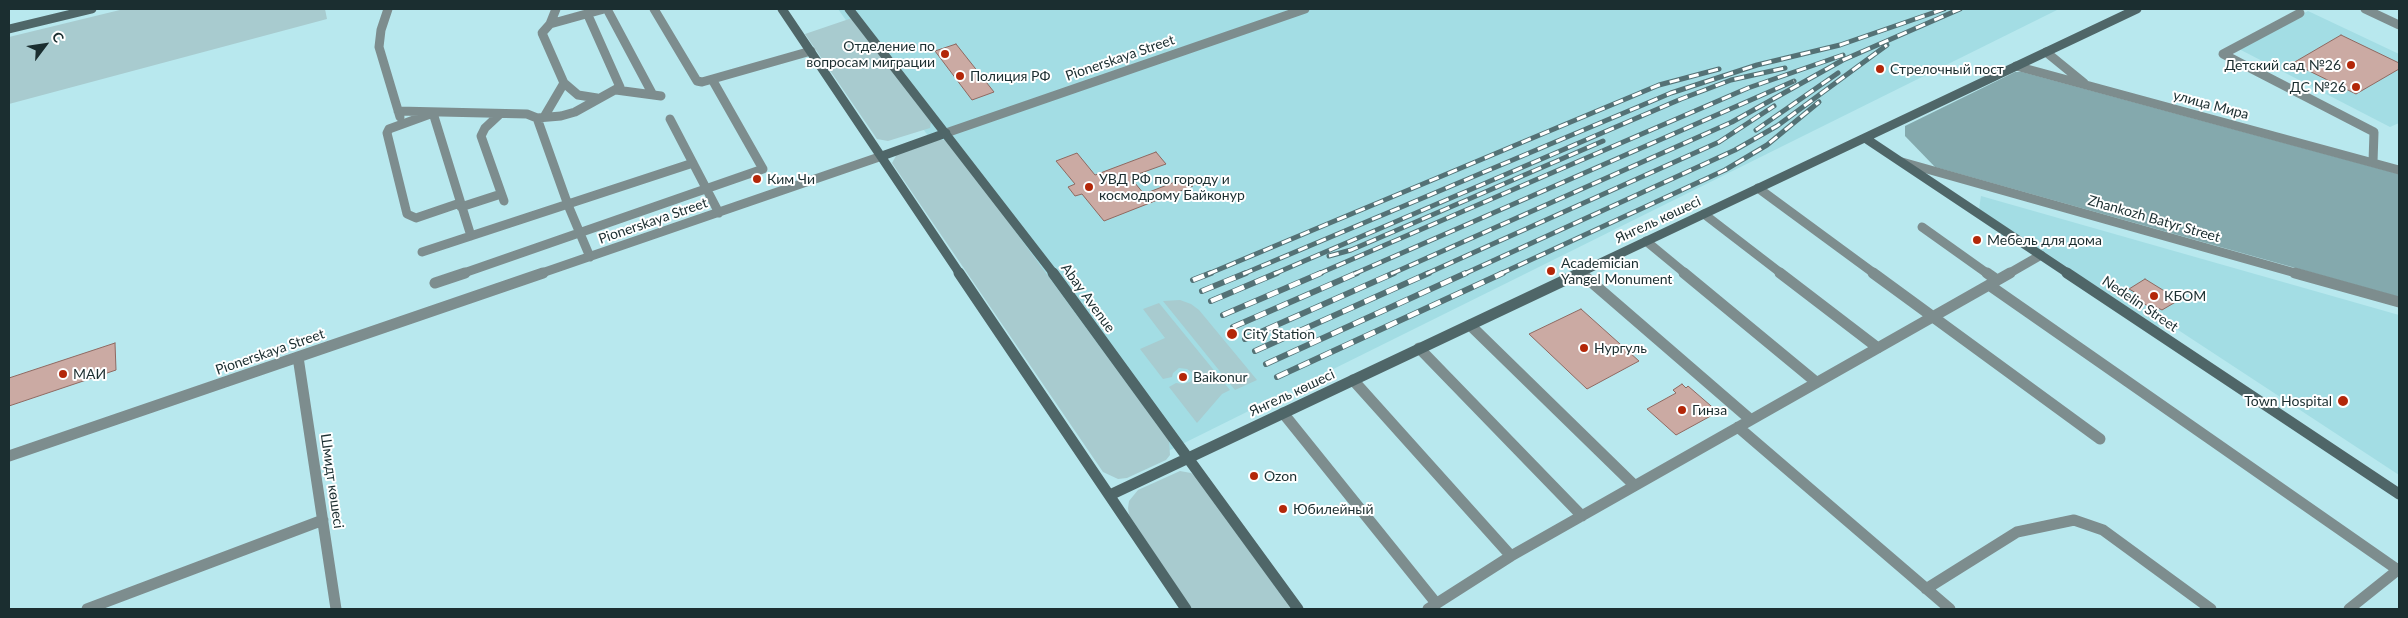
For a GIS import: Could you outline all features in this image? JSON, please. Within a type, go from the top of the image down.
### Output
[{"type":"street","points":[[9,29],[92,9]]},
{"type":"street","points":[[388,9],[381,30],[379,47],[401,123]]},
{"type":"street","points":[[556,9],[550,24],[542,33],[564,84],[578,95],[597,98]]},
{"type":"street","points":[[550,24],[604,9]]},
{"type":"street","points":[[607,9],[657,96],[616,90]]},
{"type":"street","points":[[654,9],[697,81],[713,81],[811,51]]},
{"type":"street","points":[[782,9],[1186,609]]},
{"type":"street","name":"Abay Avenue","points":[[849,9],[1026,236],[1298,609]]},
{"type":"street","name":"Pionerskaya Street","points":[[9,456],[719,213],[1305,9]]},
{"type":"street","name":"Янгель көшесі","points":[[1110,495],[2137,9]]},
{"type":"street","points":[[2365,9],[2399,24]]},
{"type":"street","points":[[398,111],[527,114],[540,118],[561,116],[575,112],[597,98],[616,90],[620,85],[586,13]]},
{"type":"street","points":[[2300,13],[2223,54],[2374,132],[2373,162]]},
{"type":"street","points":[[2046,52],[2087,85]]},
{"type":"street","name":"улица Мира","points":[[2016,66],[2399,170]]},
{"type":"street","points":[[435,283],[762,169],[713,81]]},
{"type":"street","points":[[540,118],[564,84]]},
{"type":"street","points":[[433,113],[392,126],[387,133],[408,214],[416,218],[461,205],[503,198],[481,136],[485,128],[500,114]]},
{"type":"street","points":[[433,113],[471,236]]},
{"type":"street","points":[[540,118],[568,205],[590,257]]},
{"type":"street","points":[[670,119],[719,213]]},
{"type":"street","name":"Nedelin Street","points":[[1865,138],[2399,494]]},
{"type":"street","name":"Zhankozh Batyr Street","points":[[1901,162],[2399,302]]},
{"type":"street","points":[[422,252],[693,163]]},
{"type":"street","points":[[1758,188],[2100,439]]},
{"type":"street","points":[[1704,214],[1878,348]]},
{"type":"street","points":[[1922,227],[1993,282],[2399,569],[2349,609]]},
{"type":"street","points":[[1646,241],[1816,382]]},
{"type":"street","points":[[1283,413],[1432,606],[1511,556],[1634,485],[2041,255]]},
{"type":"street","points":[[1580,272],[1751,420]]},
{"type":"street","points":[[1470,324],[1634,485]]},
{"type":"street","points":[[1419,348],[1582,516]]},
{"type":"street","name":"Шмидт көшесі","points":[[298,357],[336,609]]},
{"type":"street","points":[[1353,380],[1511,556]]},
{"type":"street","points":[[1738,427],[1950,609]]},
{"type":"street","points":[[87,609],[323,520]]},
{"type":"street","points":[[1926,589],[2017,532],[2074,520],[2103,530],[2211,609]]},
{"type":"shaded area","points":[[124,9],[325,9],[327,19],[9,104],[9,37]]},
{"type":"shaded area","points":[[838,9],[2059,9],[1156,457]]},
{"type":"shaded area","name":"ДС №26","points":[[2308,11],[2399,54],[2399,123],[2390,127],[2239,49]]},
{"type":"shaded area","points":[[852,18],[931,122],[930,128],[888,141],[877,139],[805,34]]},
{"type":"shaded area","points":[[2015,72],[2022,72],[2399,174],[2399,297],[1935,167],[1905,136],[1905,126]]},
{"type":"shaded area","points":[[939,139],[949,141],[1169,441],[1170,455],[1166,460],[1127,478],[1118,479],[1103,472],[892,163],[897,154]]},
{"type":"shaded area","name":"Town Hospital","points":[[1981,196],[2399,315],[2399,475],[2166,322],[2158,327],[1979,209]]},
{"type":"shaded area","points":[[1180,300],[1191,304],[1199,310],[1257,380],[1235,390],[1163,301]]},
{"type":"shaded area","points":[[1159,303],[1230,390],[1222,394],[1197,423],[1169,387],[1176,383],[1190,382],[1193,378],[1193,373],[1187,369],[1179,368],[1173,373],[1172,377],[1163,379],[1140,349],[1165,338],[1143,309]]},
{"type":"shaded area","points":[[1180,471],[1191,473],[1198,479],[1291,609],[1192,609],[1129,515],[1128,508],[1129,501],[1138,490]]},
{"type":"building","name":"Детский сад №26","points":[[2341,35],[2399,63],[2399,69],[2356,94],[2293,63]]},
{"type":"building","points":[[956,44],[994,92],[972,100],[935,51]]},
{"type":"building","name":"УВД РФ по городу и космодрому Байконур","points":[[1156,152],[1166,164],[1130,177],[1144,194],[1185,178],[1193,186],[1104,221],[1082,194],[1075,196],[1068,187],[1075,184],[1056,161],[1077,153],[1095,175]]},
{"type":"building","name":"КБОМ","points":[[2145,279],[2179,300],[2162,310],[2154,306],[2151,308],[2133,297],[2138,294],[2129,289]]},
{"type":"building","name":"Нургуль","points":[[1581,309],[1639,361],[1587,389],[1529,334]]},
{"type":"building","name":"МАИ","points":[[115,343],[116,370],[9,406],[9,378]]},
{"type":"building","name":"Гинза","points":[[1682,384],[1686,388],[1688,386],[1718,412],[1676,435],[1647,409],[1676,393],[1673,390]]},
{"type":"railway","points":[[1243,274],[1671,93],[1757,65],[1840,45],[1944,9]]},
{"type":"railway","points":[[1391,274],[1732,122],[1843,60],[1960,9]]},
{"type":"railway","points":[[1464,274],[1735,150],[1777,126],[1887,45]]},
{"type":"railway","points":[[1318,274],[1748,88],[1843,55]]},
{"type":"railway","points":[[1274,274],[1681,99],[1731,80],[1785,68]]},
{"type":"railway","points":[[1208,274],[1659,85],[1719,69]]},
{"type":"railway","points":[[1756,130],[1838,73]]},
{"type":"railway","points":[[1354,274],[1794,81]]},
{"type":"railway","points":[[1500,274],[1725,170],[1767,145],[1819,102]]},
{"type":"railway","points":[[1426,274],[1719,142],[1774,106]]},
{"type":"railway","points":[[1329,256],[1351,250],[1603,141]]},
{"type":"railway","points":[[1193,280],[1211,273]]},
{"type":"railway","points":[[1202,291],[1246,273]]},
{"type":"railway","points":[[1211,301],[1277,273]]},
{"type":"railway","points":[[1223,315],[1321,273]]},
{"type":"railway","points":[[1233,327],[1357,273]]},
{"type":"railway","points":[[1245,339],[1394,273]]},
{"type":"railway","points":[[1255,351],[1429,273]]},
{"type":"railway","points":[[1266,364],[1466,273]]},
{"type":"railway","points":[[1277,377],[1503,273]]},
{"type":"place","name":"Отделение по вопросам миграции","points":[[945,54]]},
{"type":"place","name":"Детский сад №26","points":[[2351,65]]},
{"type":"place","name":"Стрелочный пост","points":[[1880,69]]},
{"type":"place","name":"Полиция РФ","points":[[960,76]]},
{"type":"place","name":"ДС №26","points":[[2356,87]]},
{"type":"place","name":"Ким Чи","points":[[757,179]]},
{"type":"place","name":"УВД РФ по городу и космодрому Байконур","points":[[1089,187]]},
{"type":"place","name":"Мебель для дома","points":[[1977,240]]},
{"type":"place","name":"Academician Yangel Monument","points":[[1551,271]]},
{"type":"place","name":"КБОМ","points":[[2154,296]]},
{"type":"place","name":"City Station","points":[[1232,334]]},
{"type":"place","name":"Нургуль","points":[[1584,348]]},
{"type":"place","name":"МАИ","points":[[63,374]]},
{"type":"place","name":"Baikonur","points":[[1183,377]]},
{"type":"place","name":"Town Hospital","points":[[2343,401]]},
{"type":"place","name":"Гинза","points":[[1682,410]]},
{"type":"place","name":"Ozon","points":[[1254,476]]},
{"type":"place","name":"Юбилейный","points":[[1283,509]]}]
